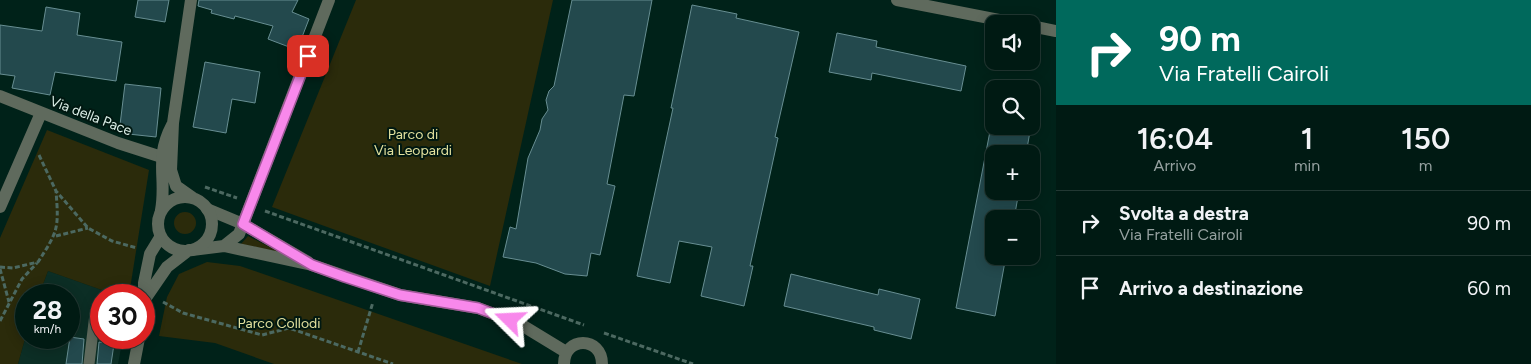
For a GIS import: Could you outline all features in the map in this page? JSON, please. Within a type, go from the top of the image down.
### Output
[{"type":"street","points":[[191,0],[161,210],[158,219],[161,236],[172,248],[190,250],[224,246],[233,242],[251,204],[329,0]]},
{"type":"street","points":[[897,0],[985,17]]},
{"type":"street","points":[[1040,27],[1056,30]]},
{"type":"street","name":"Via della Pace","points":[[0,96],[41,113],[167,158]]},
{"type":"street","points":[[0,207],[41,113]]},
{"type":"street","points":[[167,158],[176,186],[207,209],[243,224],[312,265]]},
{"type":"street","points":[[161,210],[174,198],[193,198]]},
{"type":"street","points":[[155,286],[167,267],[206,240],[210,233],[211,216],[207,209]]},
{"type":"street","points":[[144,284],[150,254],[161,236]]},
{"type":"street","points":[[224,246],[312,265],[400,295],[478,308],[520,324],[565,358],[576,344],[589,343],[599,350],[605,364]]},
{"type":"street","points":[[134,364],[136,349]]},
{"type":"lane","points":[[88,364],[90,349]]},
{"type":"path","points":[[26,148],[38,153],[56,191],[88,228],[112,241],[150,254]]},
{"type":"path","points":[[173,179],[180,178],[263,210],[588,327]]},
{"type":"path","points":[[0,321],[22,279],[38,262],[56,236],[58,216],[56,191]]},
{"type":"path","points":[[56,236],[88,228]]},
{"type":"path","points":[[10,303],[0,268],[13,268],[38,262]]},
{"type":"path","points":[[358,352],[377,288]]},
{"type":"path","points":[[164,296],[163,303],[183,313],[262,335],[289,328],[393,364]]},
{"type":"path","points":[[597,330],[693,364]]},
{"type":"shaded area","points":[[48,271],[90,286],[90,349],[121,349],[118,364],[18,364],[22,349],[80,349],[80,284],[43,284]]},
{"type":"green space","name":"Parco di Via Leopardi","points":[[356,0],[553,0],[490,286],[272,207]]},
{"type":"green space","points":[[47,130],[149,170],[131,284],[90,284],[90,286],[48,271],[43,284],[15,284],[15,349],[22,349],[18,364],[0,364],[0,238]]},
{"type":"green space","points":[[185,212],[193,215],[196,223],[193,231],[185,234],[177,231],[174,223],[177,215]]},
{"type":"green space","points":[[248,236],[279,252],[241,244]]},
{"type":"green space","name":"Parco Collodi","points":[[207,262],[240,266],[522,364],[274,364],[215,343],[159,336],[167,297],[179,274]]},
{"type":"building","points":[[138,0],[169,0],[165,22],[135,17]]},
{"type":"building","points":[[199,0],[298,0],[292,12],[309,19],[297,50],[268,39],[273,26],[235,16],[234,19],[211,13],[212,10],[198,6]]},
{"type":"building","points":[[572,0],[652,0],[634,96],[624,95],[607,184],[615,186],[600,255],[591,253],[587,276],[565,274],[536,263],[503,257],[510,227],[516,229],[528,158],[540,130],[542,119],[548,110],[546,100],[549,91],[554,86]]},
{"type":"building","points":[[692,5],[737,14],[736,18],[799,32],[775,137],[778,138],[750,266],[753,266],[744,306],[701,296],[712,247],[679,241],[670,283],[637,276],[673,108],[671,108]]},
{"type":"building","points":[[46,7],[80,13],[77,35],[122,42],[116,81],[55,72],[50,95],[12,88],[15,76],[0,74],[0,25],[42,31]]},
{"type":"building","points":[[837,33],[877,41],[876,47],[966,66],[961,91],[872,73],[871,80],[829,72]]},
{"type":"building","points":[[205,62],[260,72],[255,103],[232,99],[226,133],[193,127]]},
{"type":"building","points":[[125,84],[161,88],[156,137],[119,133]]},
{"type":"building","points":[[989,135],[1029,135],[1028,145],[987,145]]},
{"type":"building","points":[[985,157],[985,200],[1017,200],[1016,210],[985,210],[985,265],[1004,265],[995,316],[956,308]]},
{"type":"building","points":[[791,274],[878,295],[879,289],[920,299],[911,339],[874,330],[874,327],[784,306]]},
{"type":"building","points":[[80,338],[84,339],[82,364],[66,364],[68,349],[80,349]]},
{"type":"building","points":[[98,349],[113,349],[111,364],[97,364]]},
{"type":"route","points":[[308,56],[243,224],[290,250],[312,265],[345,277],[400,295],[478,308],[510,320]]}]
